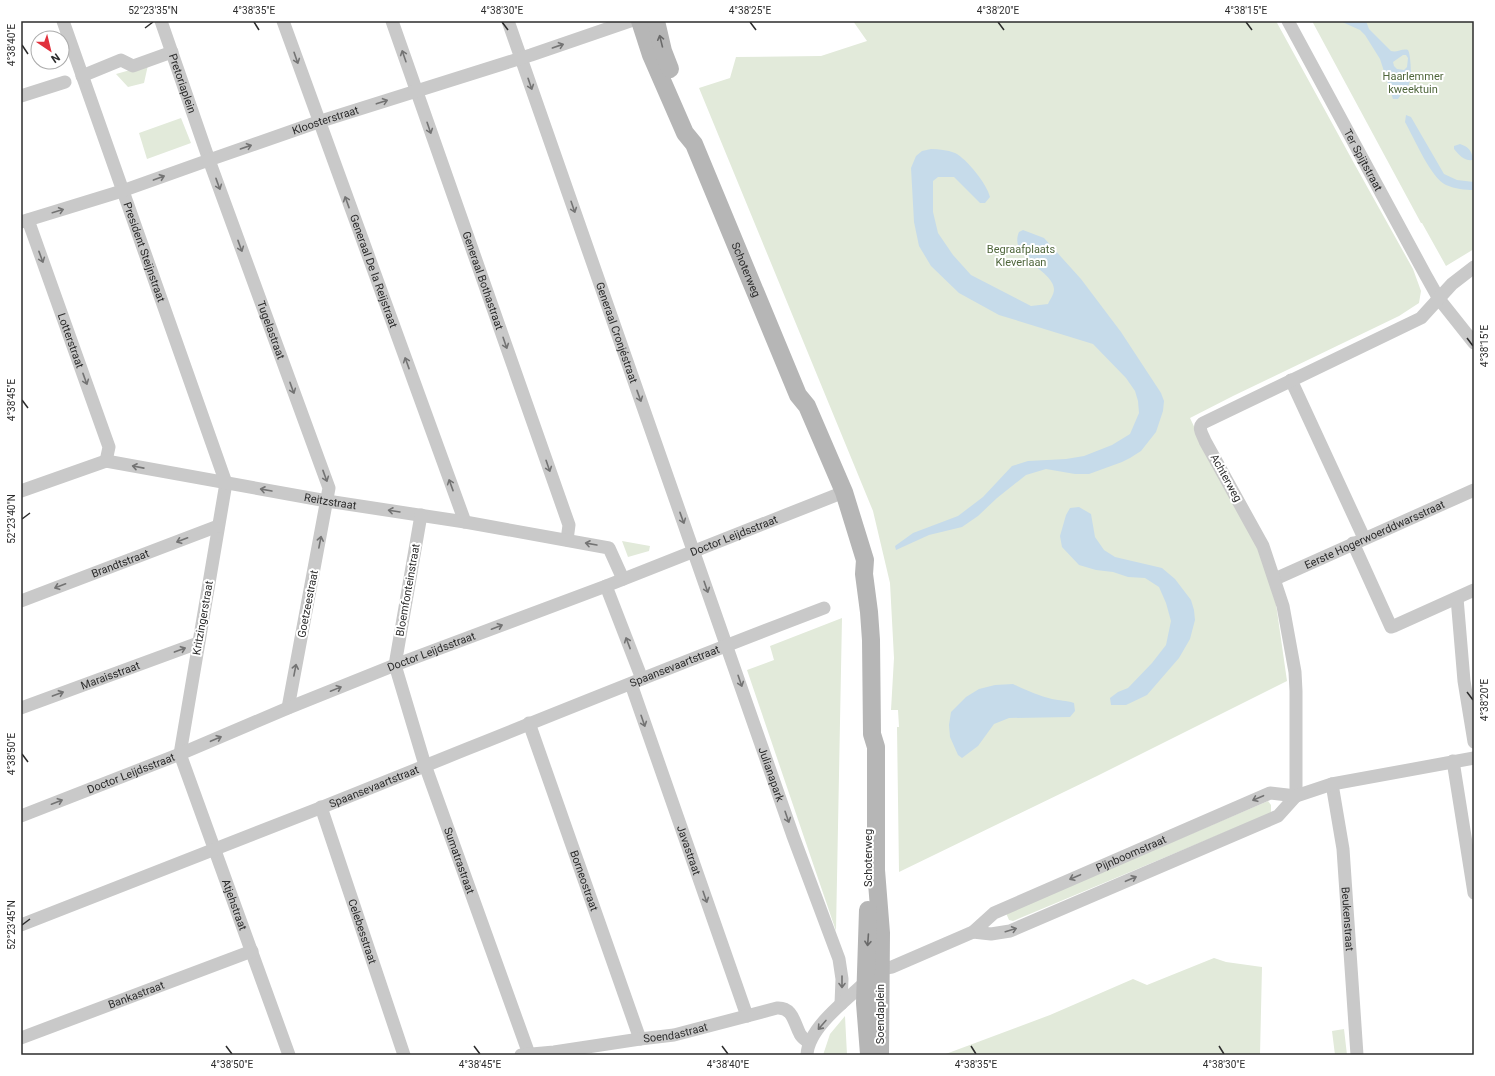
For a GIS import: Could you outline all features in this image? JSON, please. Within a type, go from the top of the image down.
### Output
[{"type":"main road","name":"Schoterweg","points":[[640,21],[651,55],[685,133],[694,144]]},
{"type":"main road","name":"Schoterweg","points":[[656,21],[663,51],[692,130],[694,144],[798,395],[807,406],[865,560],[864,574],[871,640],[872,734],[876,747],[876,870],[881,933],[873,965],[866,983]]},
{"type":"main road","name":"Soendaplein","points":[[873,965],[880,1055]]},
{"type":"main road","name":"Soendaplein","points":[[866,983],[865,1003],[869,1055]]},
{"type":"street","name":"President Steijnstraat","points":[[63,21],[226,483]]},
{"type":"street","points":[[161,21],[172,52]]},
{"type":"street","name":"Generaal De la Reijstraat","points":[[282,21],[465,522]]},
{"type":"street","name":"Generaal Bothastraat","points":[[392,21],[569,525],[566,540]]},
{"type":"street","name":"Generaal Cronjéstraat","points":[[508,21],[726,645]]},
{"type":"street","name":"Kloosterstraat","points":[[24,221],[122,191],[318,122],[521,58],[630,21]]},
{"type":"street","name":"Ter Spijtstraat","points":[[1288,21],[1439,299],[1474,343]]},
{"type":"street","name":"Pretoriaplein","points":[[82,76],[121,60],[133,66],[172,52],[209,160]]},
{"type":"street","points":[[21,96],[65,82]]},
{"type":"street","name":"Tugelastraat","points":[[209,160],[329,488],[328,501]]},
{"type":"street","name":"Lotterstraat","points":[[24,221],[109,447],[106,461]]},
{"type":"street","name":"Achterweg","points":[[1296,796],[1295,672],[1283,606],[1263,546],[1200,428],[1200,425],[1421,318],[1452,284],[1474,267]]},
{"type":"street","points":[[1292,380],[1358,541],[1390,626],[1394,626],[1474,590]]},
{"type":"street","name":"Reitzstraat","points":[[21,491],[106,461],[328,501],[465,522],[609,548],[623,579]]},
{"type":"street","name":"Kritzingerstraat","points":[[180,754],[226,483]]},
{"type":"street","name":"Eerste Hogerwoerddwarsstraat","points":[[1275,579],[1474,490]]},
{"type":"street","name":"Doctor Leijdsstraat","points":[[22,812],[180,754],[395,665],[606,586],[839,494]]},
{"type":"street","name":"Goetzeestraat","points":[[288,708],[328,501]]},
{"type":"street","name":"Bloemfonteinstraat","points":[[395,665],[420,515]]},
{"type":"street","name":"Brandtstraat","points":[[21,601],[218,526]]},
{"type":"street","name":"Javastraat","points":[[606,586],[636,682],[747,1016]]},
{"type":"street","points":[[1457,598],[1464,681],[1474,742]]},
{"type":"street","points":[[726,645],[824,608]]},
{"type":"street","name":"Maraisstraat","points":[[21,708],[198,643]]},
{"type":"street","name":"Spaansevaartstraat","points":[[21,925],[726,645]]},
{"type":"street","name":"Julianapark","points":[[726,645],[793,836],[839,959],[842,979],[841,1004]]},
{"type":"street","name":"Sumatrastraat","points":[[395,665],[425,765],[525,1054]]},
{"type":"street","name":"Borneostraat","points":[[529,723],[640,1039]]},
{"type":"street","name":"Atjehstraat","points":[[180,754],[252,951],[285,1054]]},
{"type":"street","name":"Pijnboomstraat","points":[[873,965],[892,967],[973,932],[994,913],[1270,793],[1296,796],[1332,784],[1474,758]]},
{"type":"street","points":[[1453,761],[1474,893]]},
{"type":"street","name":"Beukenstraat","points":[[1332,784],[1343,849],[1357,1055]]},
{"type":"street","name":"Pijnboomstraat","points":[[973,932],[991,934],[1010,931],[1278,816],[1296,796]]},
{"type":"street","name":"Celebesstraat","points":[[321,807],[404,1055]]},
{"type":"street","name":"Bankastraat","points":[[21,1038],[252,951]]},
{"type":"street","name":"Soendaplein","points":[[808,1049],[822,1024],[841,1004],[866,983]]},
{"type":"street","name":"Soendastraat","points":[[525,1054],[554,1054],[640,1039],[674,1035],[777,1008],[785,1009],[790,1013],[795,1020],[808,1049]]},
{"type":"green space","name":"Begraafplaats Kleverlaan","points":[[853,21],[1276,21],[1413,269],[1421,291],[1419,303],[1399,316],[1190,418],[1207,454],[1259,548],[1275,597],[1287,681],[1097,776],[899,872],[897,727],[899,727],[898,710],[891,710],[894,658],[890,583],[873,511],[699,88],[730,78],[736,57],[821,56],[867,41]]},
{"type":"green space","name":"Haarlemmer kweektuin","points":[[1312,21],[1474,21],[1474,249],[1446,266],[1421,223]]},
{"type":"green space","points":[[148,65],[144,83],[128,87],[116,74]]},
{"type":"green space","points":[[181,118],[191,143],[147,159],[139,133]]},
{"type":"green space","points":[[622,541],[650,546],[649,551],[628,557]]},
{"type":"green space","points":[[842,618],[836,931],[747,670],[774,660],[770,646]]},
{"type":"green space","points":[[1268,801],[1271,805],[1271,813],[1013,921],[1009,920],[1006,913]]},
{"type":"green space","points":[[1214,958],[1226,962],[1262,967],[1260,1055],[943,1055],[1050,1015],[1133,979],[1147,985]]},
{"type":"green space","points":[[845,1016],[847,1055],[823,1055],[830,1034]]},
{"type":"green space","points":[[1344,1029],[1347,1055],[1335,1055],[1332,1031]]},
{"type":"water","points":[[1340,21],[1366,21],[1369,29],[1391,51],[1408,50],[1411,72],[1410,81],[1407,88],[1398,99],[1393,99],[1380,59],[1365,35],[1360,30]],"holes":[[[1403,55],[1406,55],[1408,58],[1407,67],[1404,70],[1397,69],[1393,62]]]},
{"type":"water","points":[[1406,115],[1411,117],[1444,174],[1457,180],[1474,182],[1474,190],[1453,187],[1440,181],[1429,166],[1405,122]]},
{"type":"water","points":[[1460,144],[1466,146],[1470,150],[1473,160],[1465,159],[1454,149],[1454,146]]},
{"type":"water","points":[[931,149],[949,151],[960,156],[971,166],[981,179],[990,197],[985,203],[980,203],[954,177],[938,177],[933,181],[933,212],[938,233],[953,255],[971,275],[1031,306],[1048,304],[1054,291],[1052,282],[1025,256],[1017,241],[1019,232],[1023,230],[1044,238],[1081,279],[1121,332],[1161,393],[1164,401],[1163,411],[1156,432],[1141,451],[1130,458],[1089,474],[1075,474],[1046,469],[1026,475],[997,498],[978,516],[962,527],[929,535],[896,550],[895,546],[913,533],[958,516],[983,497],[1012,466],[1028,461],[1066,459],[1084,456],[1112,445],[1130,434],[1139,413],[1135,391],[1126,378],[1093,344],[999,315],[959,293],[931,266],[919,246],[914,222],[911,168],[916,156],[922,151]]},
{"type":"water","points":[[1079,507],[1091,514],[1095,537],[1104,550],[1115,557],[1162,568],[1175,579],[1191,600],[1194,610],[1195,620],[1190,639],[1179,658],[1147,695],[1126,705],[1111,705],[1110,698],[1118,692],[1128,688],[1152,663],[1166,645],[1171,621],[1166,603],[1159,587],[1145,578],[1128,577],[1113,572],[1096,570],[1079,565],[1062,547],[1060,536],[1066,515],[1070,508]]},
{"type":"water","points":[[1013,684],[1042,696],[1074,703],[1075,711],[1070,717],[1009,718],[994,724],[978,746],[962,758],[958,755],[950,737],[949,725],[951,712],[966,697],[979,689],[995,685]]}]
